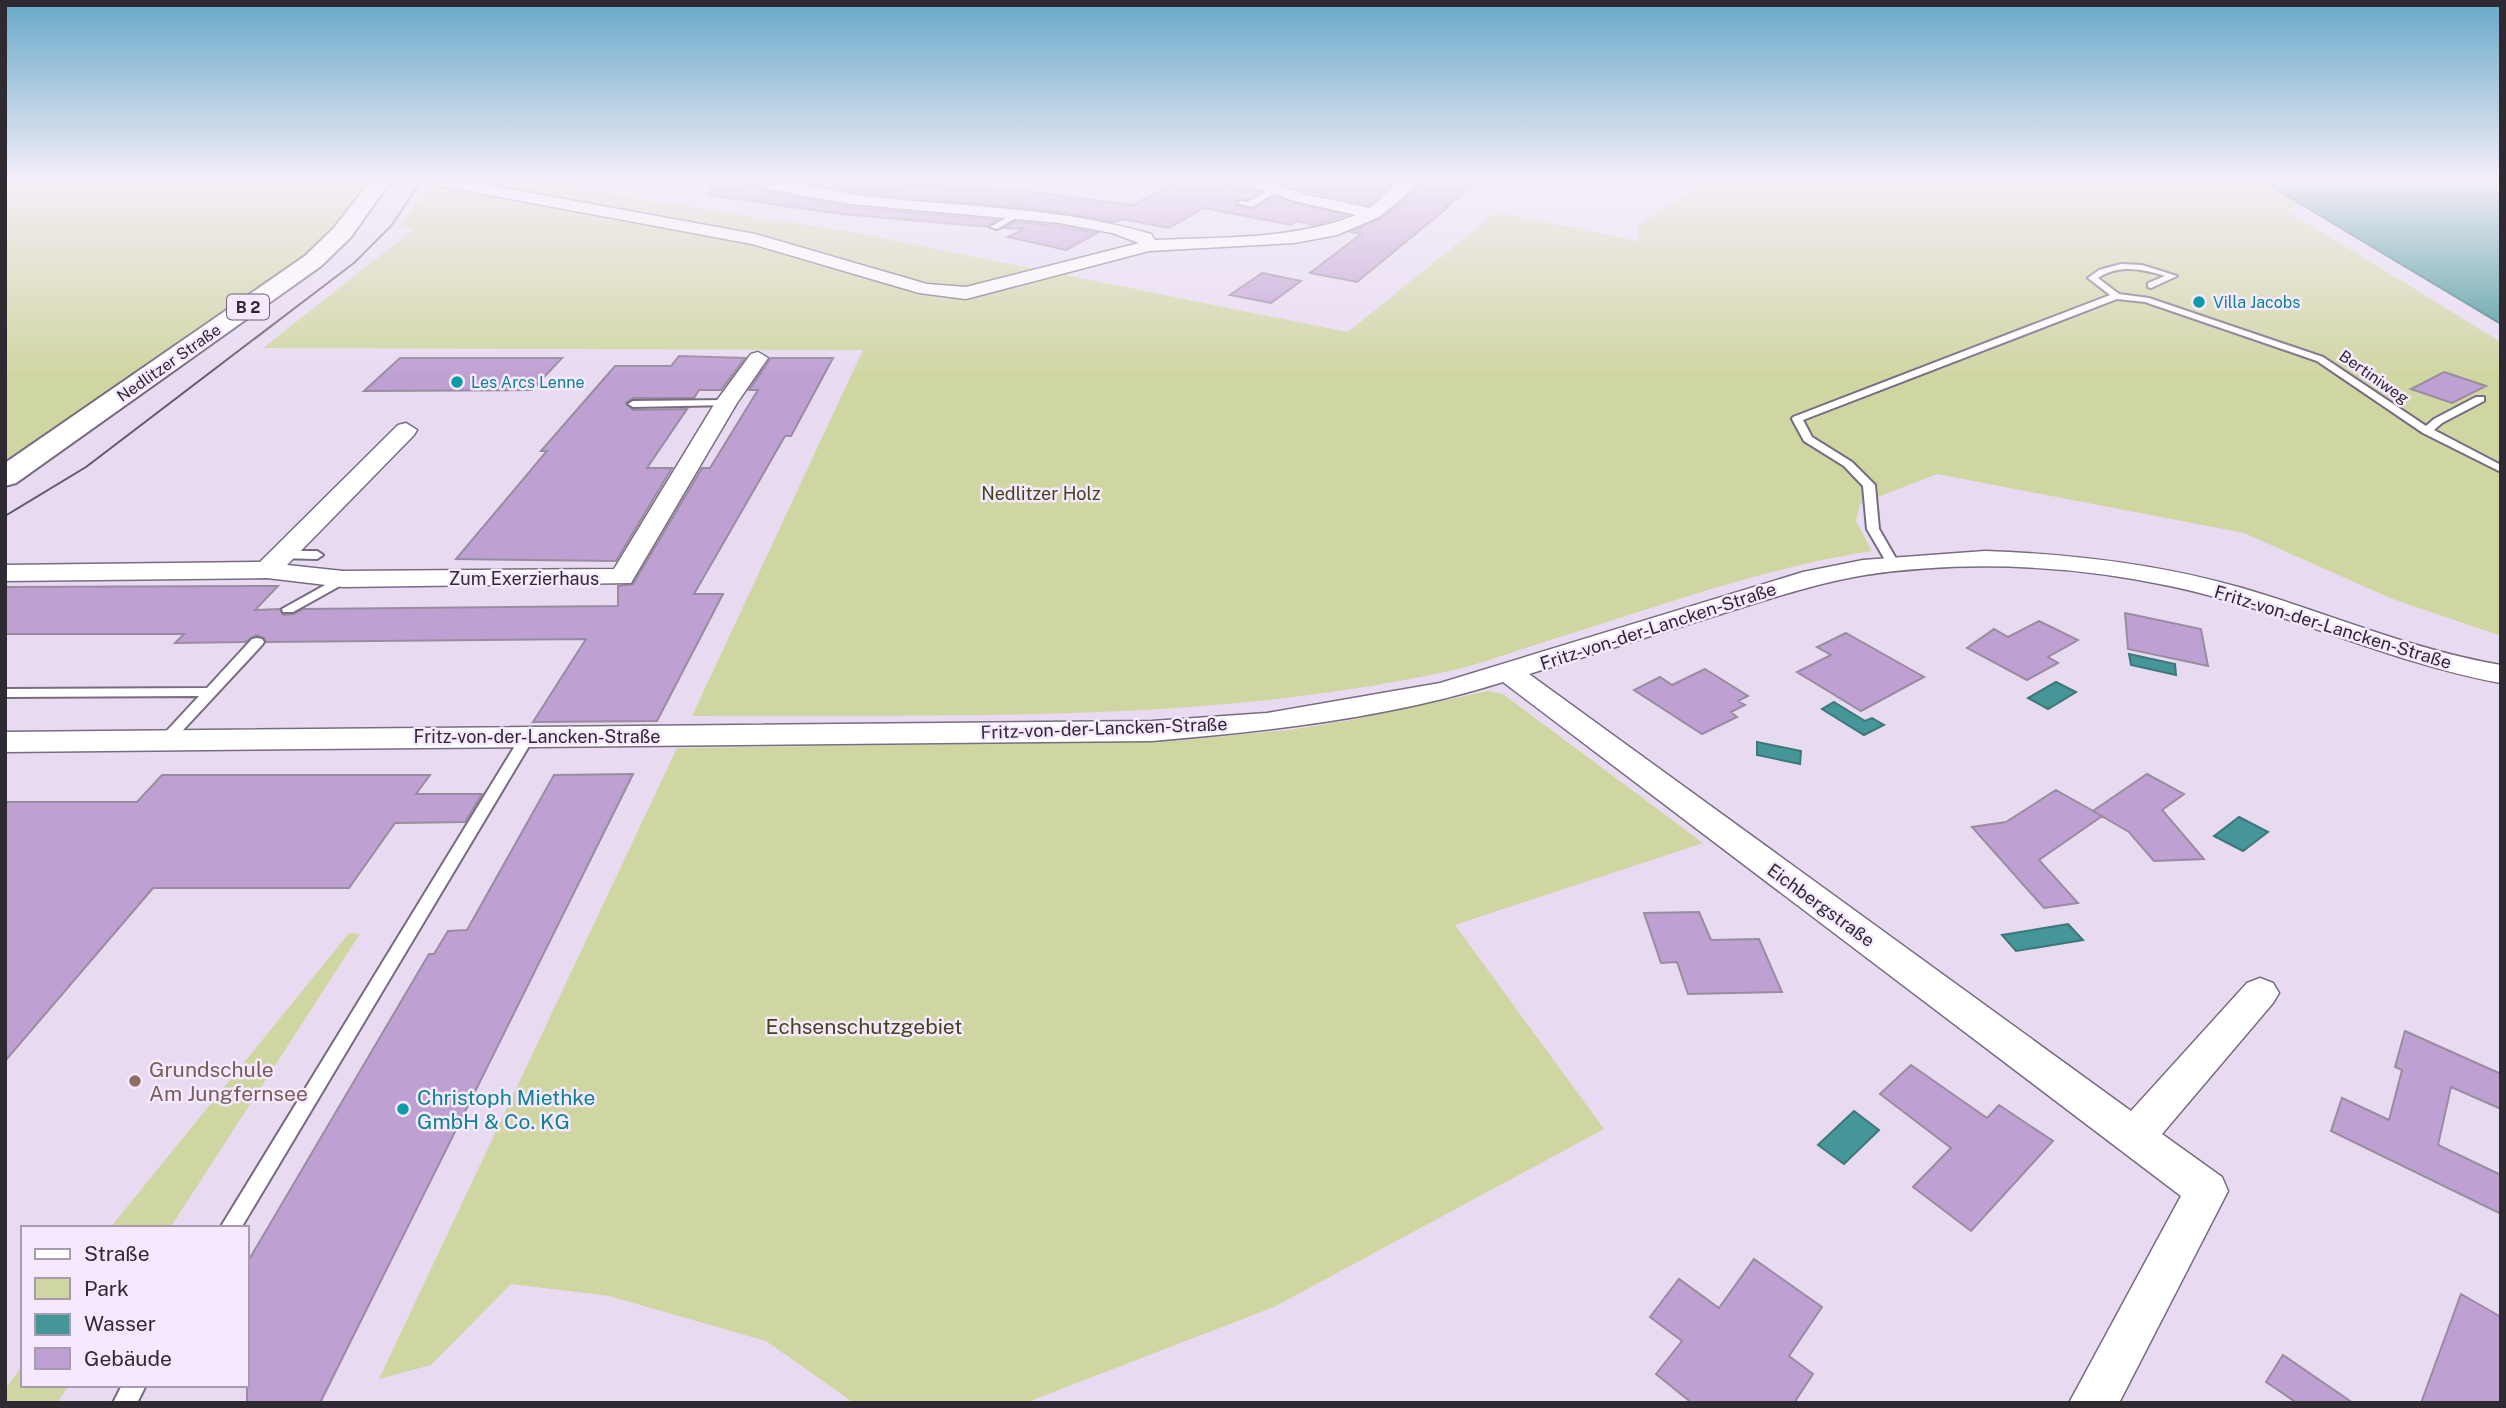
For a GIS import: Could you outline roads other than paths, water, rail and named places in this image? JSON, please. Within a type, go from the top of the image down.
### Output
[{"type":"main road","name":"Nedlitzer Straße","points":[[5,477],[313,261],[330,245]]},
{"type":"street","points":[[777,245],[926,289],[950,292],[981,292],[1149,246],[1172,245]]},
{"type":"street","name":"Zum Exerzierhaus","points":[[5,573],[274,563],[343,579],[622,577],[726,403],[758,358]]},
{"type":"street","points":[[274,563],[406,430]]},
{"type":"street","name":"Fritz-von-der-Lancken-Straße","points":[[5,742],[1179,729],[1267,722],[1366,707],[1509,673],[1757,593],[1847,569],[1892,562],[1972,558],[2022,559],[2140,573],[2288,609],[2440,663],[2501,674]]},
{"type":"street","name":"Eichbergstraße","points":[[1509,673],[2207,1191],[2092,1403]]},
{"type":"street","points":[[2134,1137],[2260,993]]},
{"type":"lane","points":[[2116,296],[2092,278],[2118,267],[2132,265],[2173,276],[2151,285]]},
{"type":"lane","points":[[1892,562],[1873,528],[1868,485],[1848,464],[1808,439],[1797,419],[2116,296]]},
{"type":"lane","name":"Bertiniweg","points":[[2116,296],[2146,300],[2312,356],[2336,369],[2427,431],[2501,468]]},
{"type":"lane","points":[[2427,431],[2438,421],[2480,400]]},
{"type":"lane","points":[[633,404],[726,403]]},
{"type":"lane","points":[[274,563],[317,555]]},
{"type":"lane","points":[[288,609],[343,579]]},
{"type":"lane","points":[[167,739],[257,642]]},
{"type":"lane","points":[[5,693],[211,692]]},
{"type":"lane","points":[[231,1226],[528,736]]},
{"type":"lane","points":[[124,1403],[134,1387]]},
{"type":"water","points":[[2369,245],[2501,245],[2501,324]]},
{"type":"water","points":[[2129,654],[2175,664],[2176,675],[2131,665]]},
{"type":"water","points":[[2056,682],[2076,692],[2048,709],[2028,698]]},
{"type":"water","points":[[1834,702],[1865,721],[1872,718],[1884,725],[1864,735],[1822,709]]},
{"type":"water","points":[[1757,742],[1801,751],[1800,764],[1757,755]]},
{"type":"water","points":[[2239,817],[2268,832],[2243,851],[2214,836]]},
{"type":"water","points":[[2068,924],[2083,940],[2016,951],[2002,935]]},
{"type":"water","points":[[1854,1111],[1879,1130],[1844,1164],[1818,1145]]},
{"type":"tram line","points":[[5,516],[86,467],[354,263],[372,245]]},
{"type":"place","name":"Villa Jacobs","points":[[2199,302]]},
{"type":"place","name":"Les Arcs Lenne","points":[[457,382]]},
{"type":"place","name":"Grundschule Am Jungfernsee","points":[[135,1081]]},
{"type":"place","name":"Christoph Miethke GmbH & Co. KG","points":[[403,1109]]},
{"type":"park label","name":"Nedlitzer Holz","points":[[1041,493]]},
{"type":"park label","name":"Echsenschutzgebiet","points":[[864,1026]]}]
